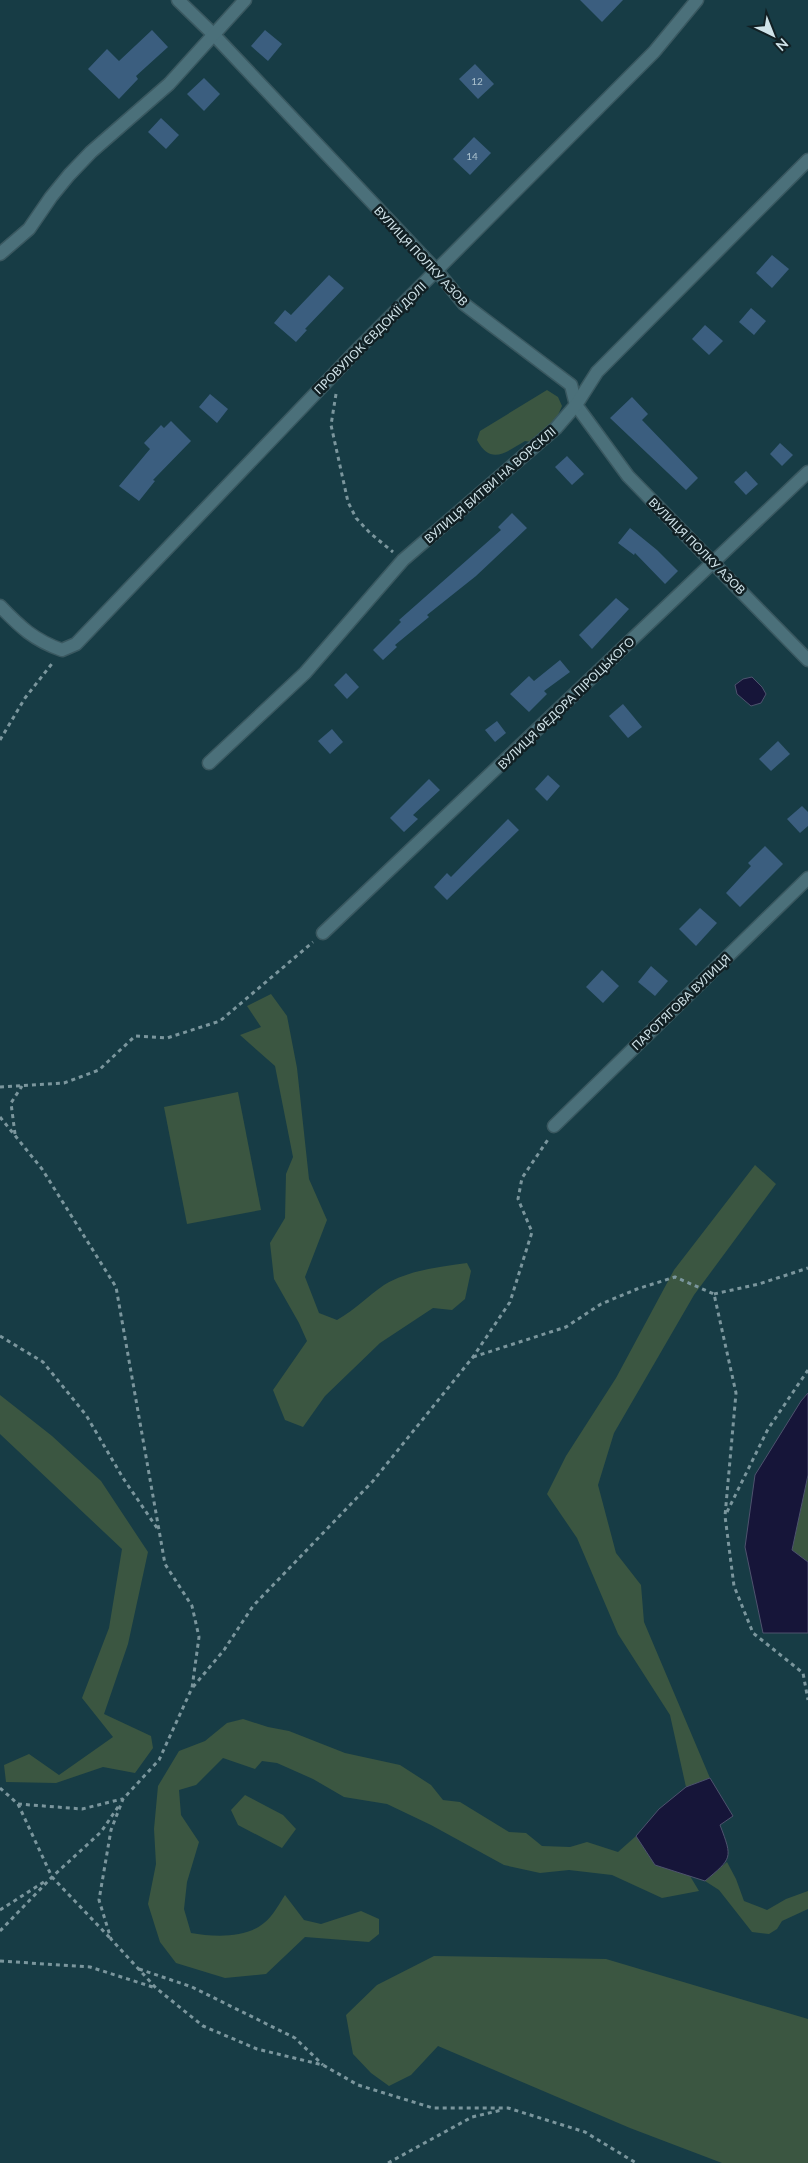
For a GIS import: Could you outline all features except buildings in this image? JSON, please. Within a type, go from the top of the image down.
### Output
[{"type":"street","name":"ВУЛИЦЯ ПОЛКУ АЗОВ","points":[[178,0],[213,34],[437,272],[464,304],[571,385],[576,405],[628,476],[808,660]]},
{"type":"street","points":[[0,254],[29,229],[51,197],[80,163],[170,84],[245,0]]},
{"type":"street","name":"ПРОВУЛОК ЄВДОКІЇ ДОЛІ","points":[[62,650],[76,644],[355,352],[437,272],[654,52],[697,0]]},
{"type":"street","name":"ВУЛИЦЯ БИТВИ НА ВОРСКЛІ","points":[[209,763],[305,673],[403,560],[556,428],[576,405],[596,372],[808,160]]},
{"type":"street","name":"ВУЛИЦЯ ФЕДОРА ПІРОЦЬКОГО","points":[[323,933],[808,472]]},
{"type":"street","points":[[0,606],[24,631],[43,643],[62,650]]},
{"type":"street","name":"ПАРОТЯГОВА ВУЛИЦЯ","points":[[554,1126],[808,878]]},
{"type":"path","points":[[339,388],[335,397],[331,425],[348,502],[356,518],[370,533],[403,560]]},
{"type":"path","points":[[0,740],[25,698],[62,650]]},
{"type":"path","points":[[0,1087],[64,1083],[99,1070],[135,1036],[167,1038],[220,1021],[323,933]]},
{"type":"path","points":[[15,1136],[11,1103],[22,1086]]},
{"type":"path","points":[[0,1117],[42,1169],[116,1287],[165,1564],[192,1606],[200,1637],[192,1688]]},
{"type":"path","points":[[0,1931],[52,1877],[101,1832],[123,1799],[159,1760],[192,1688],[224,1650],[253,1606],[373,1480],[473,1357],[510,1302],[532,1232],[518,1198],[522,1178],[545,1146],[554,1126]]},
{"type":"path","points":[[473,1357],[566,1328],[601,1304],[637,1289],[675,1277],[714,1294],[759,1284],[808,1268]]},
{"type":"path","points":[[714,1294],[736,1393],[725,1516],[734,1586],[753,1633],[803,1673],[808,1700]]},
{"type":"path","points":[[0,1336],[42,1362],[86,1415],[123,1478],[159,1530]]},
{"type":"path","points":[[725,1516],[768,1429],[808,1370]]},
{"type":"path","points":[[0,1788],[18,1804],[52,1877],[156,1988],[203,2026],[257,2049],[323,2065]]},
{"type":"path","points":[[18,1804],[82,1809],[123,1799]]},
{"type":"path","points":[[111,1939],[99,1900],[112,1830],[123,1799]]},
{"type":"path","points":[[0,1910],[52,1877]]},
{"type":"path","points":[[0,1961],[90,1968],[156,1988]]},
{"type":"path","points":[[139,1969],[192,1987],[295,2038],[323,2065],[358,2085],[433,2108],[508,2108],[585,2132],[636,2163]]},
{"type":"path","points":[[388,2163],[472,2117],[508,2108]]},
{"type":"green space","points":[[547,390],[558,397],[562,406],[555,422],[532,442],[525,441],[505,452],[493,455],[482,448],[477,440],[480,431]]},
{"type":"green space","points":[[271,994],[287,1016],[297,1068],[309,1179],[327,1220],[305,1277],[319,1313],[337,1320],[384,1285],[414,1273],[467,1263],[471,1271],[465,1299],[452,1310],[433,1308],[380,1343],[325,1396],[303,1427],[285,1420],[273,1390],[307,1341],[274,1279],[270,1243],[285,1218],[286,1174],[293,1157],[275,1066],[240,1035],[261,1027],[247,1006]]},
{"type":"green space","points":[[238,1092],[261,1210],[187,1224],[164,1107]]},
{"type":"green space","points":[[755,1165],[776,1184],[694,1295],[614,1433],[598,1485],[616,1553],[641,1585],[644,1622],[710,1778],[686,1787],[670,1715],[618,1634],[577,1538],[547,1494],[566,1456],[616,1378],[674,1270]]},
{"type":"green space","points":[[0,1395],[52,1436],[101,1481],[148,1552],[128,1644],[104,1714],[151,1736],[153,1748],[135,1773],[103,1767],[56,1783],[6,1782],[4,1765],[29,1754],[59,1775],[113,1737],[82,1698],[109,1628],[122,1549],[0,1434]]},
{"type":"green space","points":[[808,1475],[808,1562],[792,1550]]},
{"type":"green space","points":[[243,1719],[289,1731],[345,1753],[400,1765],[431,1785],[443,1800],[460,1802],[509,1832],[526,1833],[542,1846],[570,1847],[587,1842],[618,1852],[636,1836],[655,1865],[690,1876],[699,1891],[662,1898],[612,1875],[569,1870],[540,1873],[504,1865],[431,1825],[387,1804],[344,1797],[313,1779],[277,1763],[262,1761],[255,1769],[223,1758],[196,1785],[179,1790],[181,1815],[199,1842],[187,1882],[184,1909],[191,1933],[219,1936],[248,1932],[267,1920],[285,1895],[304,1920],[321,1924],[361,1911],[379,1919],[379,1934],[369,1942],[305,1937],[266,1974],[225,1978],[176,1963],[160,1942],[148,1904],[156,1864],[154,1829],[158,1786],[179,1751],[205,1741],[227,1723]]},
{"type":"green space","points":[[245,1795],[283,1815],[296,1829],[282,1848],[238,1825],[231,1810]]},
{"type":"green space","points":[[727,1862],[744,1901],[767,1910],[786,1899],[808,1891],[808,1909],[782,1921],[777,1929],[769,1934],[752,1932],[719,1890],[705,1881]]},
{"type":"green space","points":[[434,1956],[606,1959],[808,2019],[808,2163],[722,2163],[630,2128],[438,2046],[411,2075],[389,2086],[371,2073],[353,2054],[346,2015],[377,1985]]},
{"type":"shaded area","points":[[752,677],[766,694],[761,703],[751,706],[737,694],[735,685],[743,679]]},
{"type":"shaded area","points":[[808,1393],[808,1475],[792,1550],[808,1562],[808,1633],[763,1633],[745,1547],[755,1475],[801,1401]]},
{"type":"shaded area","points":[[710,1778],[733,1816],[720,1825],[727,1845],[728,1857],[721,1867],[705,1881],[655,1865],[636,1836],[659,1809],[686,1787]]}]
